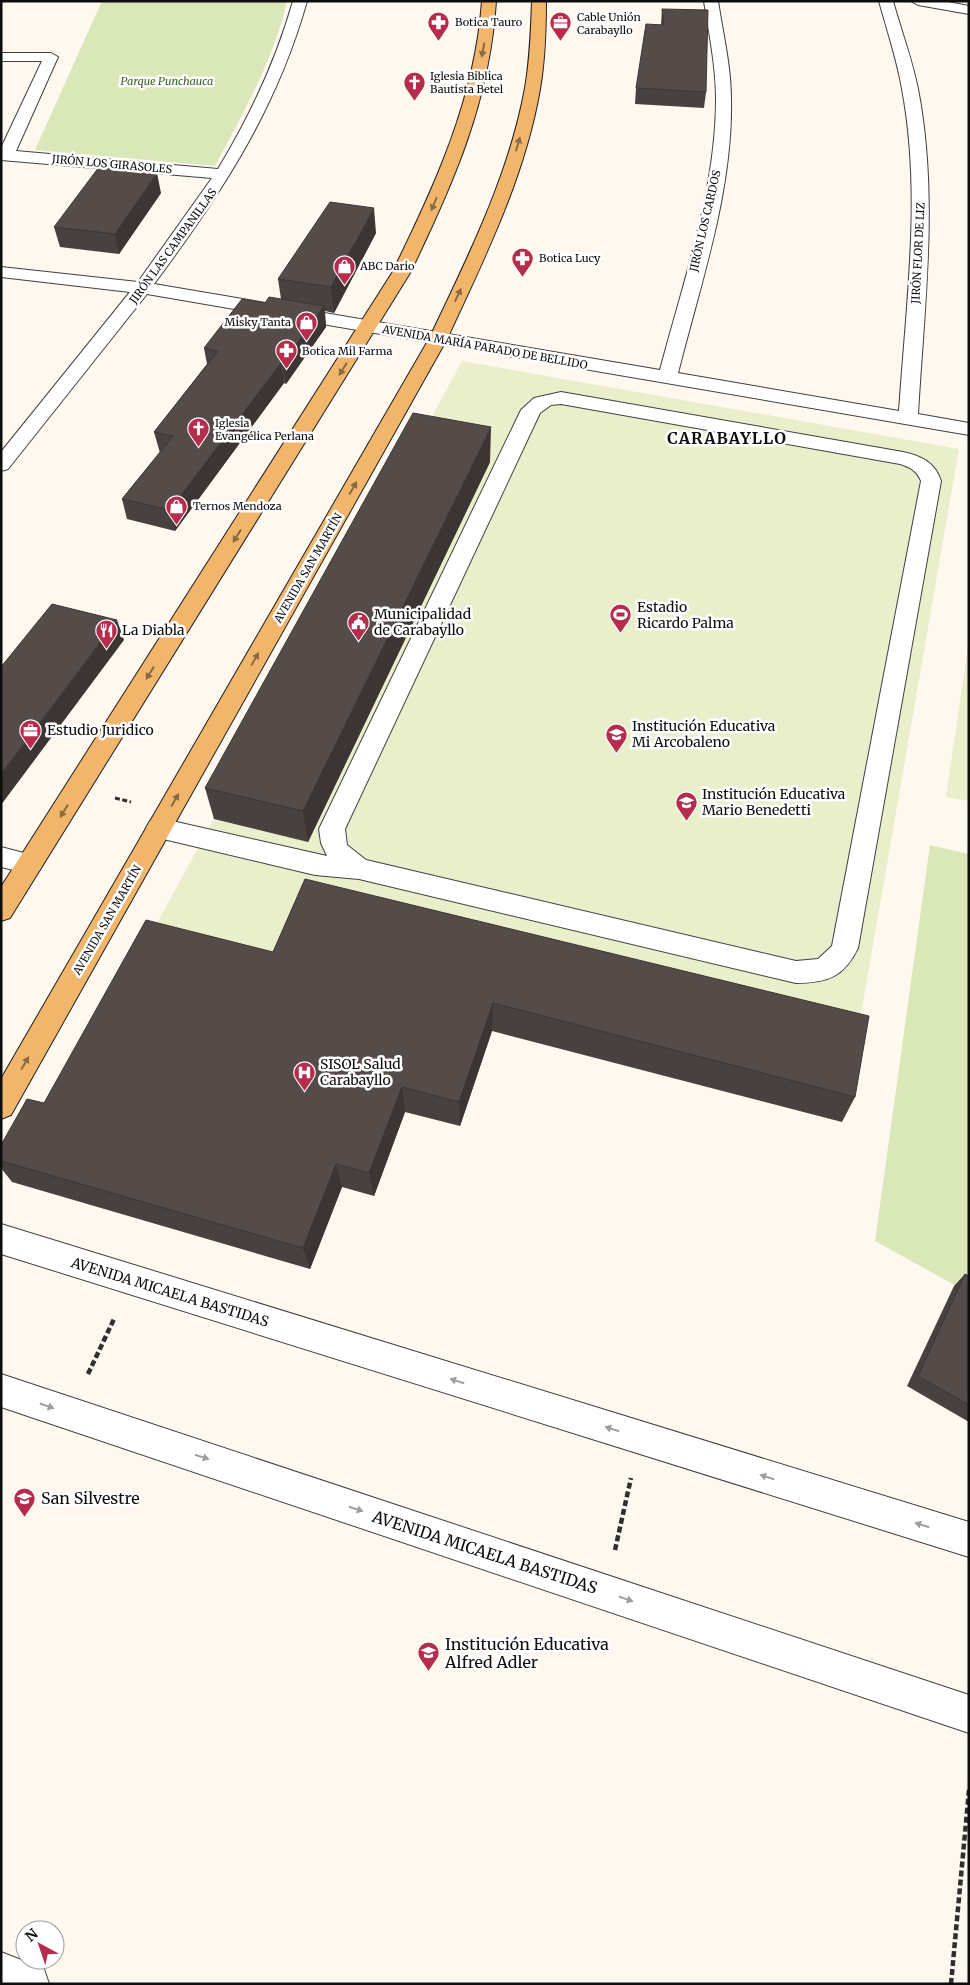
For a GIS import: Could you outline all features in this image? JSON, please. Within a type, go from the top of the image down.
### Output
[{"type":"main road","points":[[1,910],[369,328],[401,273],[429,217],[460,139],[480,66],[489,1]]},
{"type":"main road","name":"AVENIDA SAN MARTÍN","points":[[1,1106],[438,339],[491,223],[509,176],[529,102],[535,63],[539,1]]},
{"type":"street","name":"JIRÓN LAS CAMPANILLAS","points":[[1,465],[145,288],[224,174],[276,77],[292,32],[300,1]]},
{"type":"street","name":"JIRÓN LOS CARDOS","points":[[667,378],[716,182],[724,113],[719,56],[710,1]]},
{"type":"street","name":"JIRÓN FLOR DE LIZ","points":[[886,1],[910,89],[920,174],[921,212],[908,418]]},
{"type":"street","points":[[918,1],[969,10]]},
{"type":"street","points":[[1,57],[51,57],[3,155]]},
{"type":"street","name":"JIRÓN LOS GIRASOLES","points":[[3,155],[224,174]]},
{"type":"street","name":"AVENIDA MARÍA PARADO DE BELLIDO","points":[[1,272],[145,288],[369,328],[969,429]]},
{"type":"street","points":[[164,820],[315,865],[359,869],[796,972],[813,972],[830,968],[839,960],[845,948],[931,481],[929,473],[915,461],[903,458],[561,398],[544,400],[536,405],[531,410],[332,829],[332,841],[335,851],[345,861],[359,869]]},
{"type":"street","points":[[1,857],[30,864]]},
{"type":"street","name":"AVENIDA MICAELA BASTIDAS","points":[[1,1239],[969,1540]]},
{"type":"street","name":"AVENIDA MICAELA BASTIDAS","points":[[1,1390],[969,1714]]},
{"type":"street","points":[[1,1972],[29,1984]]},
{"type":"path","points":[[79,787],[164,820]]},
{"type":"path","points":[[70,1413],[132,1280]]},
{"type":"path","points":[[606,1592],[640,1438]]},
{"type":"path","points":[[951,1984],[969,1790]]},
{"type":"green space","name":"Parque Punchauca","points":[[102,1],[287,1],[274,44],[257,86],[215,166],[35,150]]},
{"type":"green space","name":"Estadio Ricardo Palma","points":[[462,361],[959,449],[856,1043],[148,940]]},
{"type":"green space","points":[[969,640],[969,801],[946,797]]},
{"type":"green space","points":[[930,845],[969,854],[969,1293],[875,1241]]},
{"type":"building","points":[[662,9],[708,10],[706,92],[636,88],[646,24],[664,25]]},
{"type":"building","points":[[99,167],[157,173],[115,234],[54,227]]},
{"type":"building","points":[[330,202],[374,208],[331,287],[278,279]]},
{"type":"building","points":[[269,297],[324,306],[283,363],[281,363],[170,510],[122,499],[173,436],[154,432],[218,351],[204,348],[242,299],[265,303]]},
{"type":"building","name":"Municipalidad de Carabayllo","points":[[413,413],[491,427],[303,811],[205,788]]},
{"type":"building","points":[[52,604],[117,620],[1,774],[1,667]]},
{"type":"building","points":[[305,879],[869,1016],[855,1097],[493,1003],[459,1102],[402,1087],[369,1173],[336,1164],[303,1248],[1,1161],[1,1145],[27,1099],[44,1103],[146,920],[273,952]]},
{"type":"building","points":[[965,1274],[969,1276],[969,1405],[918,1376]]},
{"type":"place","name":"Botica Tauro","points":[[439,41]]},
{"type":"place","name":"Cable Unión Carabayllo","points":[[561,42]]},
{"type":"place","name":"Iglesia Biblica Bautista Betel","points":[[414,101]]},
{"type":"place","name":"Botica Lucy","points":[[523,277]]},
{"type":"place","name":"ABC Dario","points":[[344,285]]},
{"type":"place","name":"Misky Tanta","points":[[307,341]]},
{"type":"place","name":"Botica Mil Farma","points":[[286,370]]},
{"type":"place","name":"Iglesia Evangélica Perlana","points":[[199,448]]},
{"type":"place","name":"Ternos Mendoza","points":[[177,525]]},
{"type":"place","name":"Estadio Ricardo Palma","points":[[621,634]]},
{"type":"place","name":"Municipalidad de Carabayllo","points":[[358,641]]},
{"type":"place","name":"La Diabla","points":[[106,649]]},
{"type":"place","name":"Estudio Juridico","points":[[31,749]]},
{"type":"place","name":"Institución Educativa Mi Arcobaleno","points":[[616,753]]},
{"type":"place","name":"Institución Educativa Mario Benedetti","points":[[686,821]]},
{"type":"place","name":"SISOL Salud Carabayllo","points":[[304,1091]]},
{"type":"place","name":"San Silvestre","points":[[25,1517]]},
{"type":"place","name":"Institución Educativa Alfred Adler","points":[[429,1672]]},
{"type":"district","name":"CARABAYLLO","points":[[727,438]]}]
